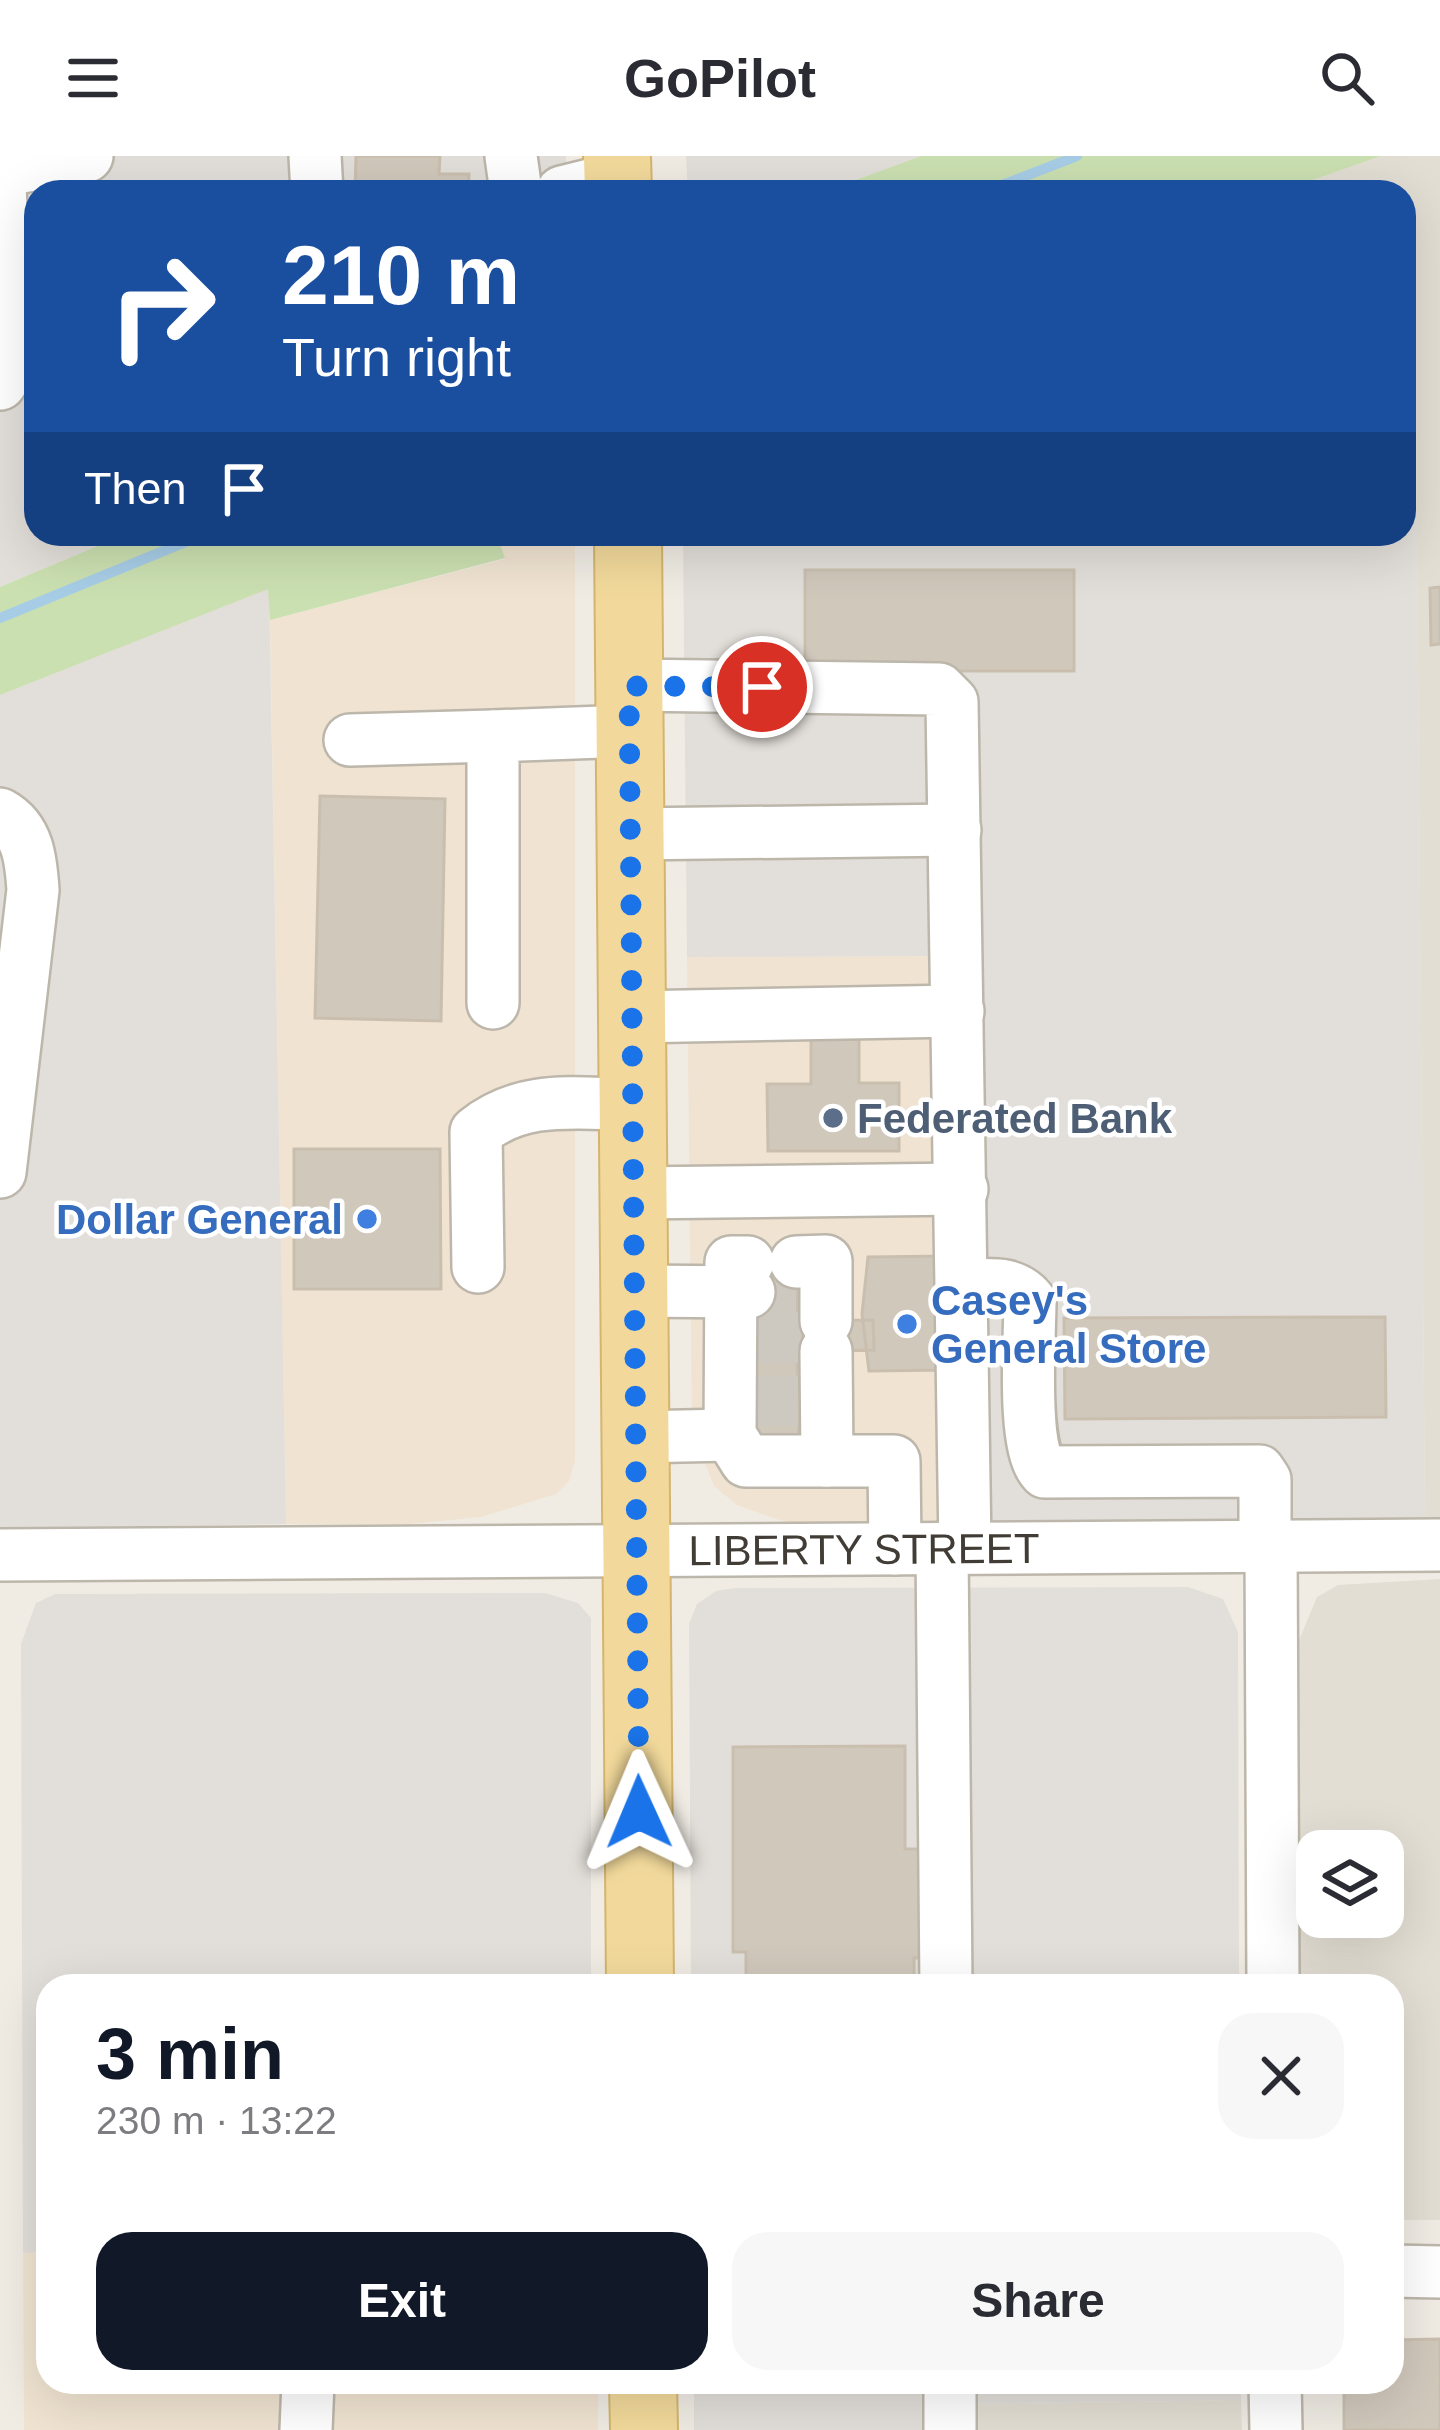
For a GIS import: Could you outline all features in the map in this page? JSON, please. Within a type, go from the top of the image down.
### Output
[{"type":"main road","points":[[628,546],[640,1974]]},
{"type":"main road","points":[[643,2394],[644,2430]]},
{"type":"street","points":[[0,384],[10,369],[4,163],[87,156]]},
{"type":"street","points":[[350,740],[493,736],[629,708],[939,689],[952,703],[964,1285],[934,1548],[946,1974]]},
{"type":"street","points":[[493,736],[493,1003]]},
{"type":"street","points":[[0,814],[14,821],[31,854],[33,890],[0,1172]]},
{"type":"street","points":[[631,834],[955,830]]},
{"type":"street","points":[[632,1017],[958,1010]]},
{"type":"street","points":[[478,1268],[476,1132],[501,1112],[529,1103],[633,1104]]},
{"type":"street","points":[[634,1193],[962,1189]]},
{"type":"street","points":[[964,1285],[1003,1284],[1030,1301],[1032,1440],[1037,1464],[1045,1472],[1259,1471],[1265,1480],[1273,1974]]},
{"type":"street","points":[[634,1291],[774,1338],[827,1461]]},
{"type":"street","points":[[774,1338],[746,1461],[894,1461],[934,1548]]},
{"type":"street","points":[[635,1437],[774,1338]]},
{"type":"street","name":"LIBERTY STREET","points":[[0,1555],[1440,1544]]},
{"type":"street","points":[[1404,2270],[1440,2272]]},
{"type":"street","points":[[306,2430],[308,2394]]},
{"type":"street","points":[[950,2394],[950,2430]]},
{"type":"street","points":[[1275,2394],[1276,2430]]},
{"type":"shaded area","points":[[0,156],[566,156],[566,180],[24,180],[24,546],[97,546],[0,587]]},
{"type":"shaded area","points":[[686,156],[921,156],[856,180],[687,180]]},
{"type":"shaded area","points":[[1381,156],[1440,156],[1440,1520],[1425,1521],[1416,180],[1312,180]]},
{"type":"shaded area","points":[[1416,414],[1425,1521],[949,1524],[947,956],[687,957],[683,546],[1416,546]]},
{"type":"shaded area","points":[[500,546],[575,546],[575,1461],[569,1481],[556,1494],[481,1517],[409,1524],[286,1524],[270,620],[505,559]]},
{"type":"shaded area","points":[[269,588],[286,1524],[0,1528],[0,695]]},
{"type":"shaded area","points":[[948,956],[949,1524],[796,1525],[737,1505],[714,1486],[692,1430],[687,957]]},
{"type":"shaded area","points":[[1440,1579],[1440,2220],[1404,2220],[1404,1974],[1299,1974],[1299,1938],[1404,1938],[1404,1830],[1299,1830],[1299,1640],[1317,1597],[1338,1585]]},
{"type":"shaded area","points":[[1188,1587],[1223,1599],[1238,1632],[1239,1974],[691,1974],[689,1624],[697,1604],[716,1591]]},
{"type":"shaded area","points":[[545,1593],[578,1603],[591,1618],[591,1974],[36,1974],[36,2252],[23,2253],[21,1644],[36,1603],[55,1594]]},
{"type":"shaded area","points":[[36,2252],[36,2394],[598,2394],[598,2430],[24,2430],[23,2253]]},
{"type":"shaded area","points":[[694,2394],[1241,2394],[1241,2400],[966,2405],[965,2430],[694,2430]]},
{"type":"shaded area","points":[[1241,2400],[1242,2430],[965,2430],[965,2405]]},
{"type":"green space","points":[[921,156],[1381,156],[1313,180],[856,180]]},
{"type":"green space","points":[[97,546],[500,546],[505,558],[270,620],[268,589],[0,695],[0,587]]},
{"type":"building","points":[[356,156],[440,156],[439,174],[469,174],[469,180],[355,180]]},
{"type":"building","points":[[805,570],[1074,570],[1074,671],[805,671]]},
{"type":"building","points":[[1440,587],[1440,644],[1431,645],[1430,588]]},
{"type":"building","points":[[320,796],[445,799],[441,1021],[315,1018]]},
{"type":"building","name":"Federated Bank","points":[[859,1028],[859,1083],[899,1083],[899,1151],[768,1151],[767,1084],[811,1084],[811,1029]]},
{"type":"building","name":"Dollar General","points":[[294,1149],[440,1149],[441,1289],[294,1289]]},
{"type":"building","name":"Casey's General Store","points":[[949,1256],[950,1370],[869,1371],[862,1314],[868,1257]]},
{"type":"building","name":"Casey's General Store","points":[[748,1258],[796,1258],[797,1321],[873,1320],[874,1350],[797,1352],[799,1452],[751,1453]]},
{"type":"building","points":[[1385,1317],[1386,1417],[1065,1419],[1064,1318]]},
{"type":"building","points":[[905,1746],[905,1849],[927,1849],[928,1958],[914,1958],[914,1974],[746,1974],[746,1952],[733,1952],[733,1747]]},
{"type":"building","points":[[1440,2339],[1440,2430],[1344,2430],[1344,2394],[1404,2394],[1404,2340]]},
{"type":"waterway","points":[[1015,180],[1077,156]]},
{"type":"waterway","points":[[0,618],[176,546]]},
{"type":"tunnel","points":[[749,1292],[796,1292]]},
{"type":"tunnel","points":[[749,1338],[826,1337]]},
{"type":"tunnel","points":[[750,1401],[798,1401]]},
{"type":"place","name":"Federated Bank","points":[[833,1118]]},
{"type":"place","name":"Dollar General","points":[[367,1219]]},
{"type":"place","name":"Casey's General Store","points":[[907,1324]]},
{"type":"route","points":[[639,1812],[629,686],[762,687]]}]
